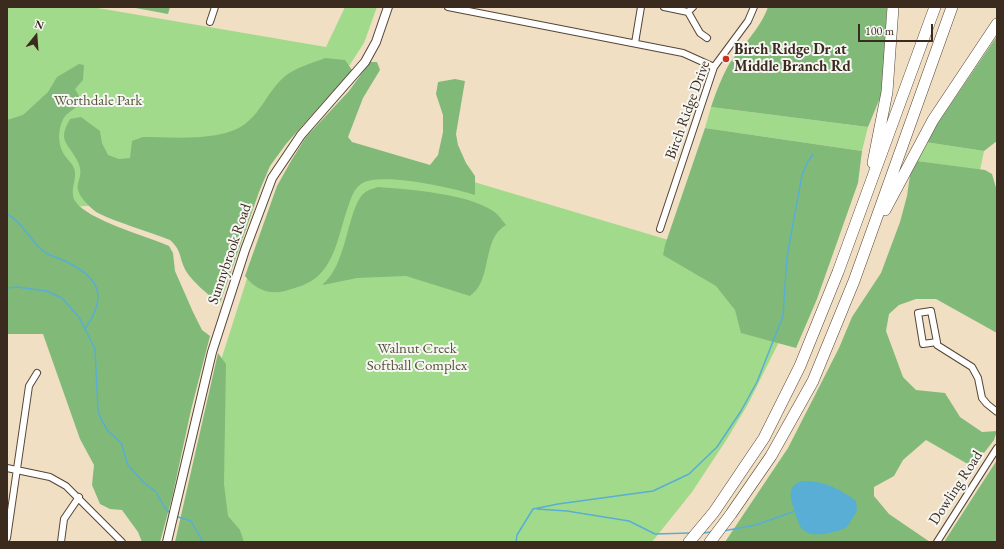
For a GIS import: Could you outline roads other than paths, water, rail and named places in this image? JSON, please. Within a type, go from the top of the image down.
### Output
[{"type":"highway","points":[[864,204],[886,98],[891,54],[893,7]]},
{"type":"highway","points":[[689,542],[714,512],[764,438],[800,366],[864,204],[935,7]]},
{"type":"highway","points":[[710,542],[732,514],[767,461],[800,406],[830,341],[868,242],[952,7]]},
{"type":"highway","points":[[868,242],[933,120],[997,24]]},
{"type":"main road","name":"Sunnybrook Road","points":[[167,542],[212,352],[245,250],[272,178],[301,135],[365,62],[376,42],[388,7]]},
{"type":"street","points":[[210,22],[215,7]]},
{"type":"street","points":[[448,7],[683,53],[714,67]]},
{"type":"street","points":[[635,43],[641,7]]},
{"type":"street","points":[[664,7],[688,12],[700,34],[707,38]]},
{"type":"street","points":[[688,12],[693,7]]},
{"type":"street","name":"Birch Ridge Drive","points":[[660,229],[714,67],[748,21],[754,7]]},
{"type":"street","points":[[937,342],[923,344],[918,313],[931,311],[937,342],[937,345],[972,368],[978,378],[982,398],[997,412]]},
{"type":"street","points":[[7,538],[29,386],[37,373]]},
{"type":"street","name":"Dowling Road","points":[[937,542],[997,448]]},
{"type":"street","points":[[7,468],[50,476],[66,486],[79,496],[122,542]]},
{"type":"street","points":[[61,542],[64,519],[79,496]]},
{"type":"water","points":[[802,481],[817,482],[831,486],[856,501],[857,511],[847,527],[839,531],[822,534],[812,534],[803,530],[795,513],[791,498],[791,490],[793,486]]},
{"type":"waterway","points":[[516,542],[517,535],[533,509],[558,504],[653,491],[689,474],[717,447],[741,411],[757,382],[783,316],[787,257],[802,175],[813,154]]},
{"type":"waterway","points":[[7,214],[18,222],[36,244],[46,253],[80,269],[94,283],[98,299],[92,318],[85,329]]},
{"type":"waterway","points":[[7,288],[17,287],[47,291],[62,298],[79,317],[95,349],[98,411],[102,421],[108,431],[121,443],[128,465],[143,482],[156,492],[165,508],[170,513]]},
{"type":"waterway","points":[[537,509],[567,511],[629,521],[655,534],[690,533]]},
{"type":"waterway","points":[[723,531],[756,525],[795,511]]},
{"type":"waterway","points":[[175,516],[191,521],[203,542]]},
{"type":"waterway","points":[[703,533],[712,532]]},
{"type":"place","name":"Birch Ridge Dr at Middle Branch Rd","points":[[726,59]]},
{"type":"park label","name":"Worthdale Park","points":[[98,101]]},
{"type":"park label","name":"Walnut Creek Softball Complex","points":[[417,358]]}]
